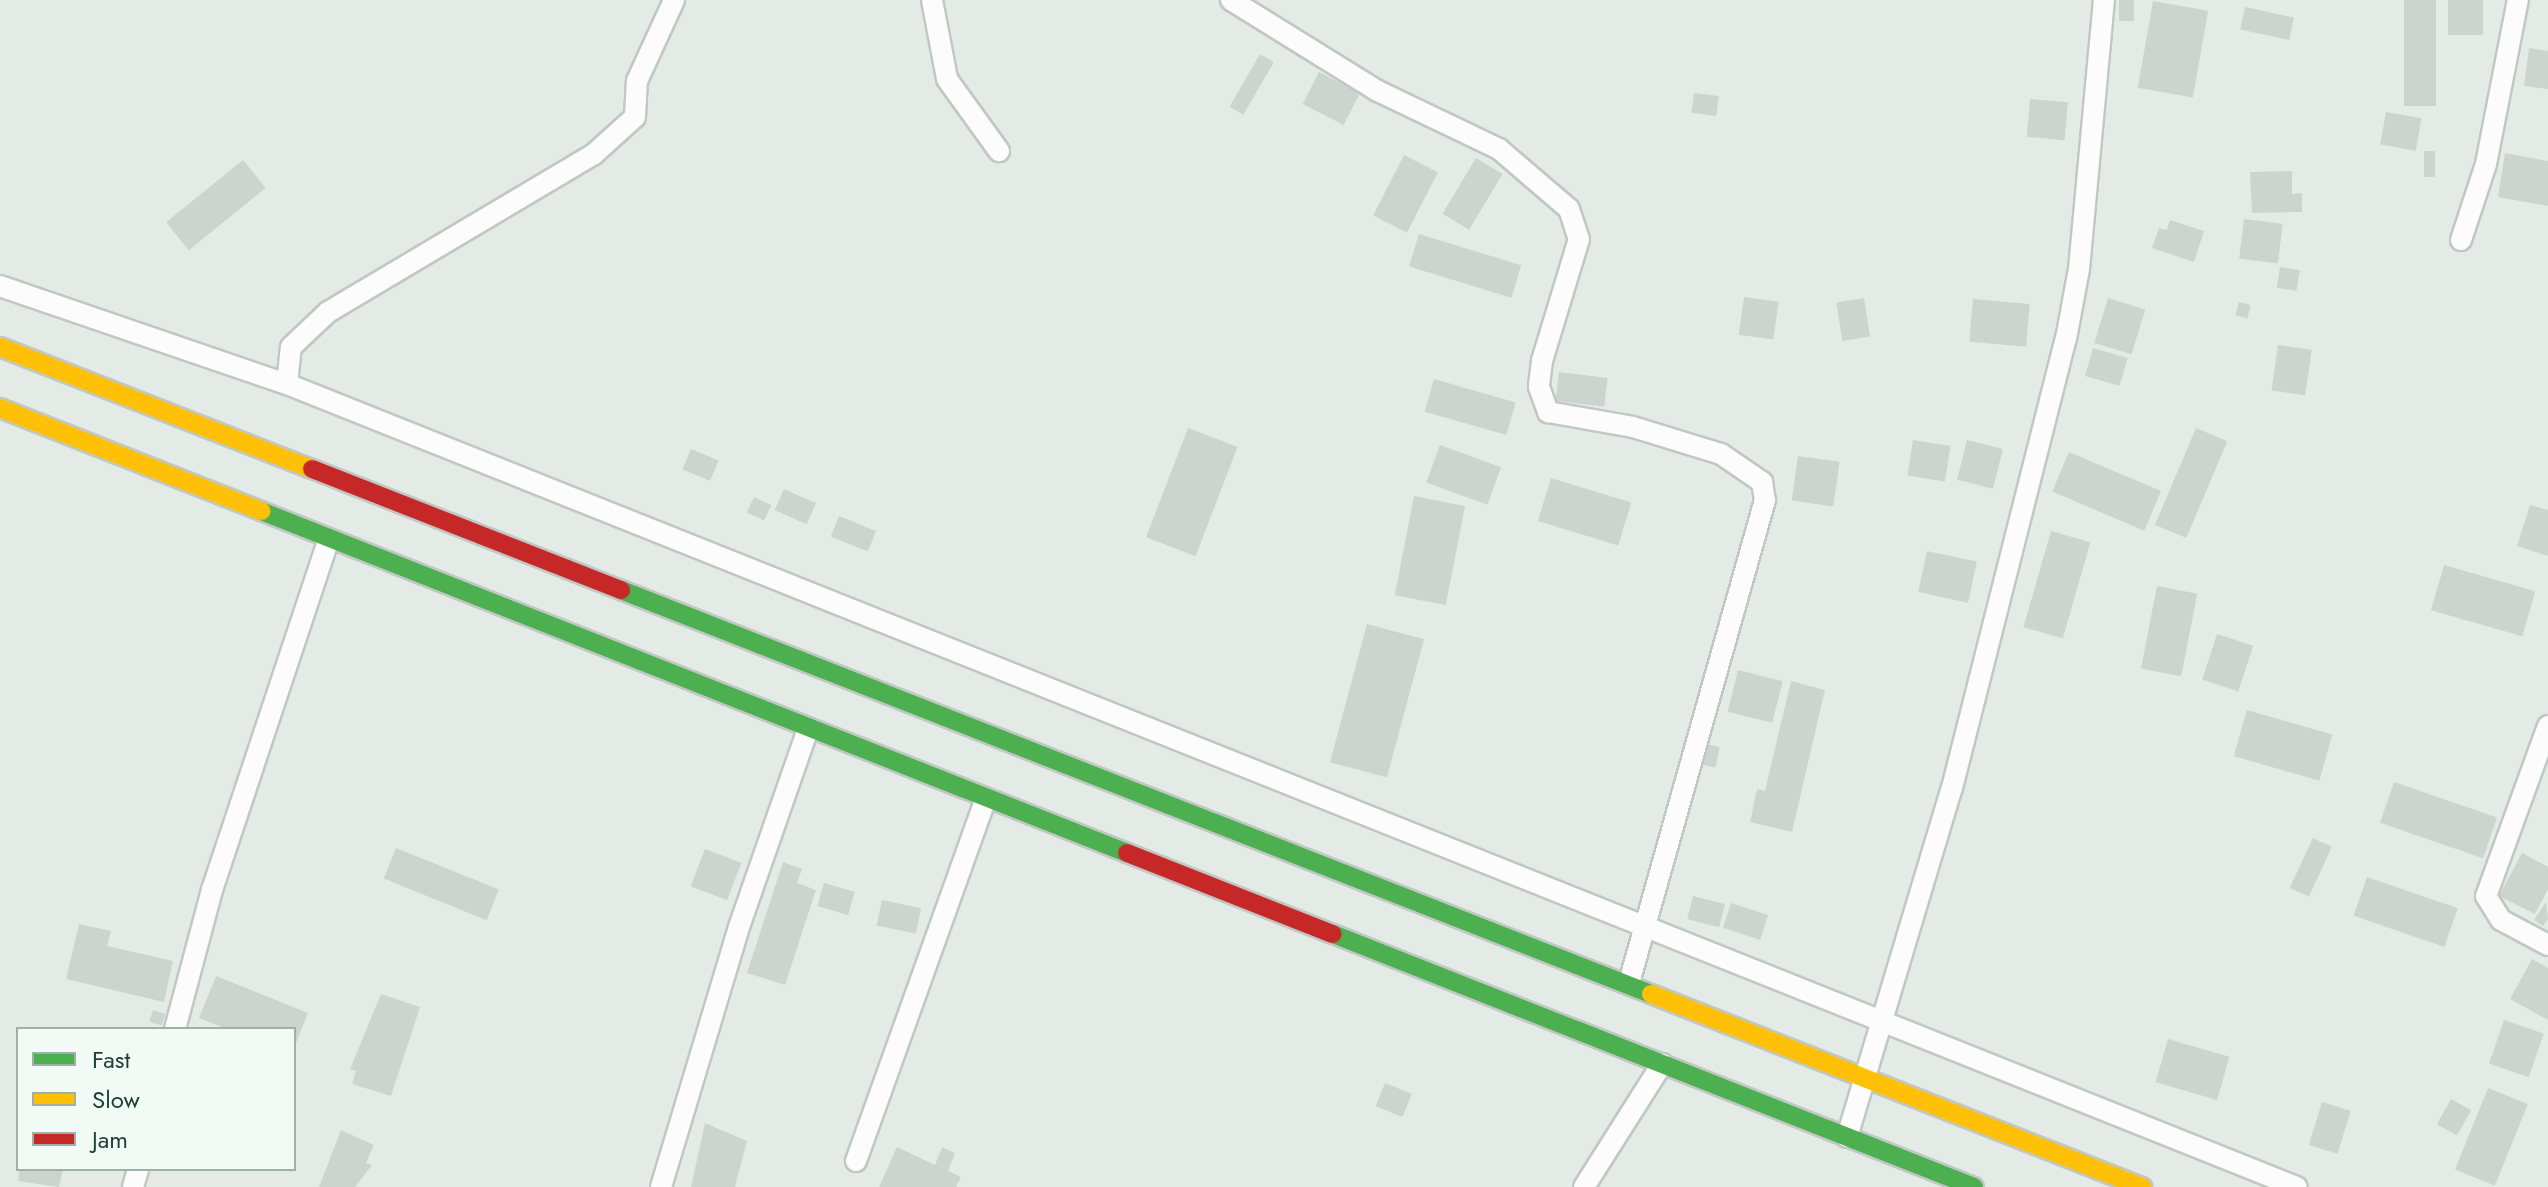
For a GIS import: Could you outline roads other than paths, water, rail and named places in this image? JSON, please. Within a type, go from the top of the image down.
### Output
[{"type":"highway","points":[[0,347],[1355,882],[1629,983],[2142,1187]]},
{"type":"highway","points":[[0,408],[328,542],[1974,1187]]},
{"type":"street","points":[[287,384],[291,347],[328,312],[594,154],[635,117],[637,81],[674,0]]},
{"type":"street","points":[[932,0],[947,79],[999,151]]},
{"type":"street","points":[[1231,0],[1378,91],[1499,149],[1569,209],[1579,239],[1542,361],[1539,387],[1548,412],[1633,427],[1721,454],[1762,482],[1765,500],[1629,983]]},
{"type":"street","points":[[1847,1137],[1861,1075],[1952,788],[2066,339],[2079,269],[2104,0]]},
{"type":"street","points":[[2461,240],[2486,164],[2518,0]]},
{"type":"street","points":[[0,286],[287,384],[1642,930],[2297,1187]]},
{"type":"street","points":[[176,1027],[212,890],[328,542]]},
{"type":"street","points":[[2548,726],[2486,896],[2501,920],[2548,945]]},
{"type":"street","points":[[661,1187],[739,927],[808,729]]},
{"type":"street","points":[[856,1161],[985,800]]},
{"type":"street","points":[[1584,1187],[1662,1064]]}]
